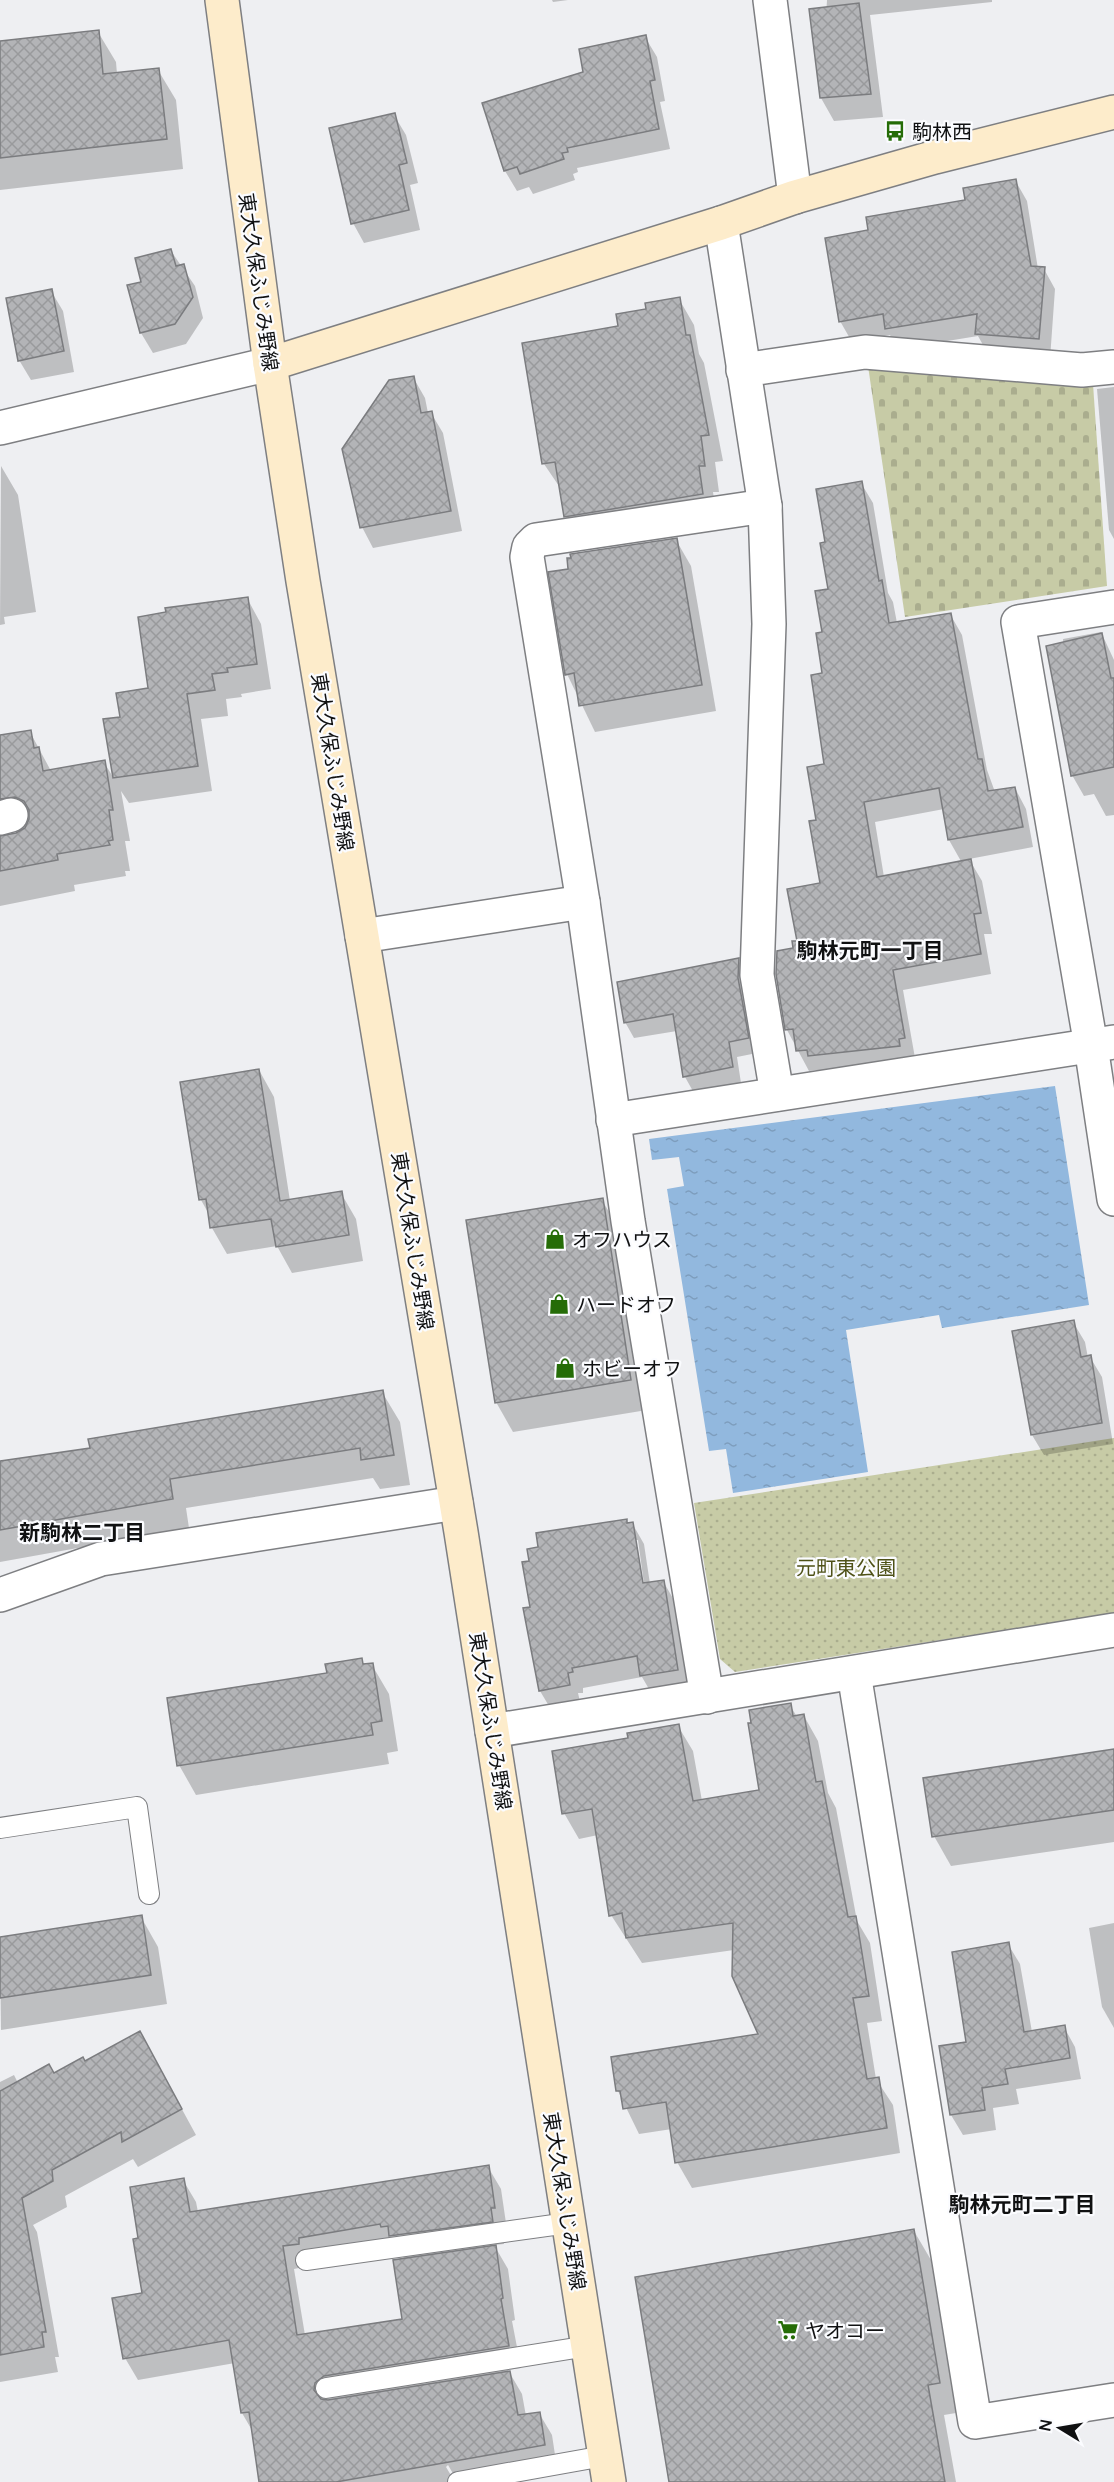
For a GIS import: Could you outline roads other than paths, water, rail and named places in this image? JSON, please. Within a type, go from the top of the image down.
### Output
[{"type":"main road","name":"東大久保ふじみ野線","points":[[222,0],[270,364],[456,1503],[607,2469]]},
{"type":"main road","points":[[270,364],[721,223],[795,197],[935,157],[1114,112]]},
{"type":"street","points":[[770,0],[795,197]]},
{"type":"street","points":[[721,223],[765,506],[769,624],[758,975],[777,1095]]},
{"type":"street","points":[[743,370],[866,352],[1082,370],[1114,367]]},
{"type":"street","points":[[0,428],[270,364]]},
{"type":"street","points":[[707,1697],[613,1120],[583,902],[526,557],[529,547],[536,540],[765,506]]},
{"type":"street","points":[[1114,607],[1018,622],[1102,1044],[1114,1200]]},
{"type":"street","points":[[362,936],[583,902]]},
{"type":"street","points":[[613,1120],[1102,1044]]},
{"type":"street","points":[[0,1595],[101,1559],[456,1503]]},
{"type":"street","points":[[492,1731],[1114,1630]]},
{"type":"street","points":[[854,1673],[975,2422],[1114,2400]]},
{"type":"lane","points":[[0,1828],[137,1807],[149,1894]]},
{"type":"lane","points":[[306,2260],[568,2223]]},
{"type":"lane","points":[[326,2388],[588,2346]]},
{"type":"lane","points":[[458,2482],[607,2469]]},
{"type":"water","points":[[1055,1086],[1089,1305],[942,1328],[939,1315],[846,1330],[868,1472],[733,1493],[726,1449],[709,1451],[667,1189],[684,1186],[679,1157],[652,1160],[649,1139]]},
{"type":"place","name":"駒林西","points":[[895,131]]},
{"type":"place","name":"オフハウス","points":[[555,1239]]},
{"type":"place","name":"ハードオフ","points":[[559,1304]]},
{"type":"place","name":"ホビーオフ","points":[[565,1368]]},
{"type":"place","name":"ヤオコー","points":[[788,2330]]},
{"type":"district","name":"駒林元町一丁目","points":[[870,950]]},
{"type":"district","name":"新駒林二丁目","points":[[82,1532]]},
{"type":"district","name":"駒林元町二丁目","points":[[1022,2204]]},
{"type":"park label","name":"元町東公園","points":[[846,1567]]}]
